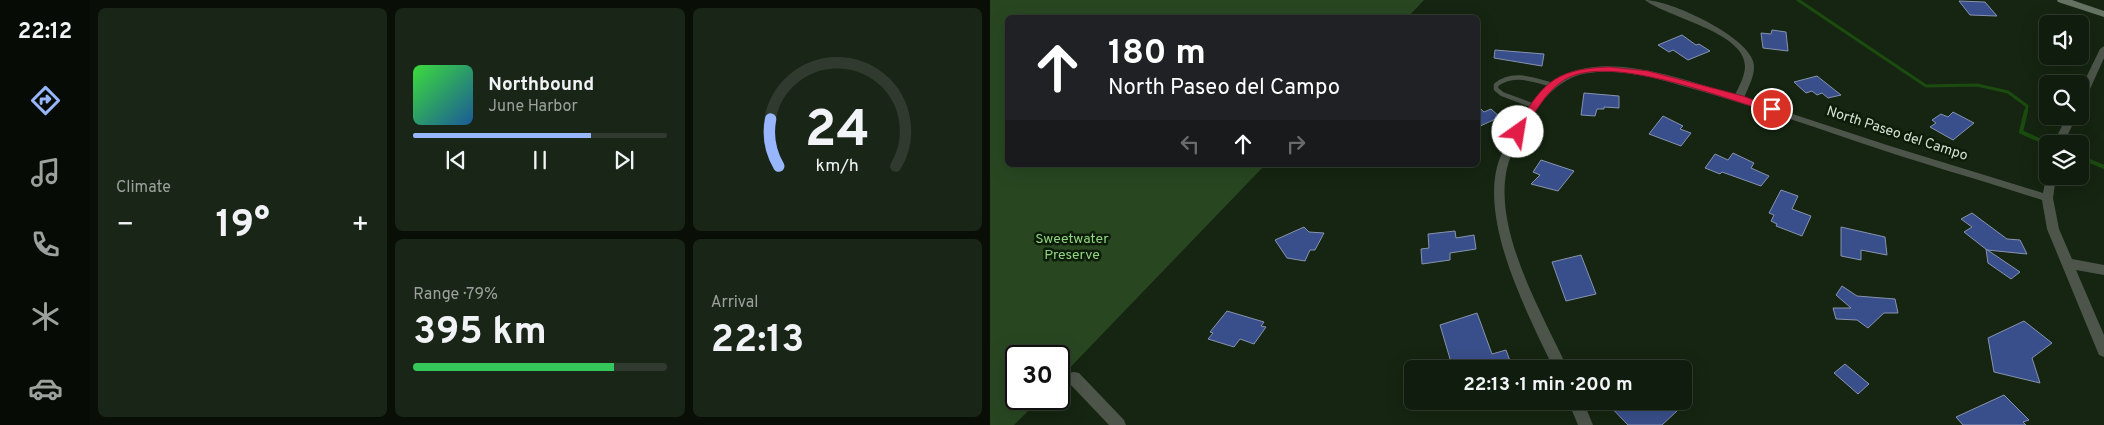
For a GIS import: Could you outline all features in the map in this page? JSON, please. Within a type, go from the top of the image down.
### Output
[{"type":"street","points":[[1649,0],[1716,29],[1746,52],[1750,62],[1749,69],[1739,98]]},
{"type":"street","points":[[2062,0],[2104,14]]},
{"type":"street","points":[[2089,81],[2104,50]]},
{"type":"street","name":"North Paseo del Campo","points":[[1557,360],[1527,294],[1506,237],[1500,200],[1502,170],[1510,146],[1541,95],[1561,78],[1579,72],[1609,69],[1644,73],[1739,98],[1865,141],[2047,198]]},
{"type":"street","points":[[2049,185],[2047,198],[2053,229],[2104,351]]},
{"type":"street","points":[[2066,262],[2104,270]]},
{"type":"street","points":[[1074,378],[1119,425]]},
{"type":"street","points":[[1579,410],[1586,425]]},
{"type":"lane","points":[[1534,106],[1502,94],[1496,89],[1496,85],[1506,77],[1518,77],[1553,85]]},
{"type":"green space","name":"Sweetwater Preserve","points":[[990,0],[1424,0],[1410,15],[1005,15],[1005,167],[1263,167],[1070,368],[1070,345],[1005,345],[1005,410],[1029,410],[1014,425],[990,425]]},
{"type":"building","points":[[1959,1],[1985,2],[1997,16],[1970,15]]},
{"type":"building","points":[[1772,30],[1786,32],[1788,51],[1763,48],[1761,33],[1771,34]]},
{"type":"building","points":[[1682,35],[1696,45],[1699,44],[1710,51],[1688,60],[1673,50],[1669,52],[1658,45]]},
{"type":"building","points":[[1495,50],[1544,54],[1542,66],[1494,58]]},
{"type":"building","points":[[1817,76],[1841,95],[1828,98],[1822,93],[1817,95],[1812,91],[1806,93],[1794,82]]},
{"type":"building","points":[[1584,93],[1619,96],[1619,108],[1604,107],[1604,109],[1597,109],[1595,116],[1581,115]]},
{"type":"building","points":[[1480,108],[1484,112],[1491,109],[1500,117],[1480,126]]},
{"type":"building","points":[[1953,112],[1974,123],[1953,140],[1930,127],[1936,123],[1932,120],[1941,114],[1948,117]]},
{"type":"building","points":[[1663,116],[1683,126],[1680,129],[1691,133],[1681,146],[1649,134]]},
{"type":"building","points":[[1733,153],[1754,163],[1751,168],[1769,176],[1761,186],[1705,168],[1715,154],[1728,160]]},
{"type":"building","points":[[1541,160],[1574,171],[1558,191],[1531,184],[1540,175],[1533,172]]},
{"type":"building","points":[[1781,190],[1798,196],[1792,209],[1811,216],[1802,236],[1776,226],[1777,224],[1771,221],[1774,215],[1769,213]]},
{"type":"building","points":[[1972,213],[2007,239],[2020,240],[2027,254],[1987,250],[1964,232],[1972,227],[1961,219]]},
{"type":"building","points":[[1304,227],[1309,232],[1324,233],[1315,250],[1310,250],[1305,261],[1287,258],[1275,240]]},
{"type":"building","points":[[1841,227],[1885,237],[1887,255],[1861,250],[1861,260],[1841,256]]},
{"type":"building","points":[[1455,231],[1456,238],[1474,235],[1476,249],[1450,253],[1450,260],[1422,264],[1421,249],[1429,248],[1428,234]]},
{"type":"building","points":[[1986,249],[2020,272],[2011,279],[1988,263]]},
{"type":"building","points":[[1581,255],[1596,294],[1566,301],[1552,262]]},
{"type":"building","points":[[1842,286],[1857,296],[1895,299],[1898,313],[1884,313],[1868,328],[1857,320],[1836,319],[1833,308],[1851,308],[1836,295]]},
{"type":"building","points":[[1227,311],[1264,322],[1261,326],[1266,327],[1254,344],[1240,339],[1234,347],[1208,339],[1213,333],[1210,332]]},
{"type":"building","points":[[1477,313],[1492,354],[1506,350],[1510,360],[1450,360],[1440,325]]},
{"type":"building","points":[[2024,321],[2052,343],[2032,358],[2040,383],[1994,372],[1988,338]]},
{"type":"building","points":[[1845,364],[1869,384],[1858,394],[1834,373]]},
{"type":"building","points":[[2004,395],[2029,420],[2023,422],[2026,425],[1963,425],[1956,417]]},
{"type":"building","points":[[1614,410],[1677,411],[1662,425],[1628,425]]},
{"type":"waterway","points":[[1798,0],[1926,86],[1977,85],[2008,92],[2027,106],[2026,112]]},
{"type":"waterway","points":[[2026,111],[2021,132],[2039,140]]},
{"type":"waterway","points":[[2089,161],[2104,167]]},
{"type":"route","points":[[1518,132],[1541,95],[1561,78],[1587,70],[1609,69],[1644,73],[1739,98],[1772,109]]}]
